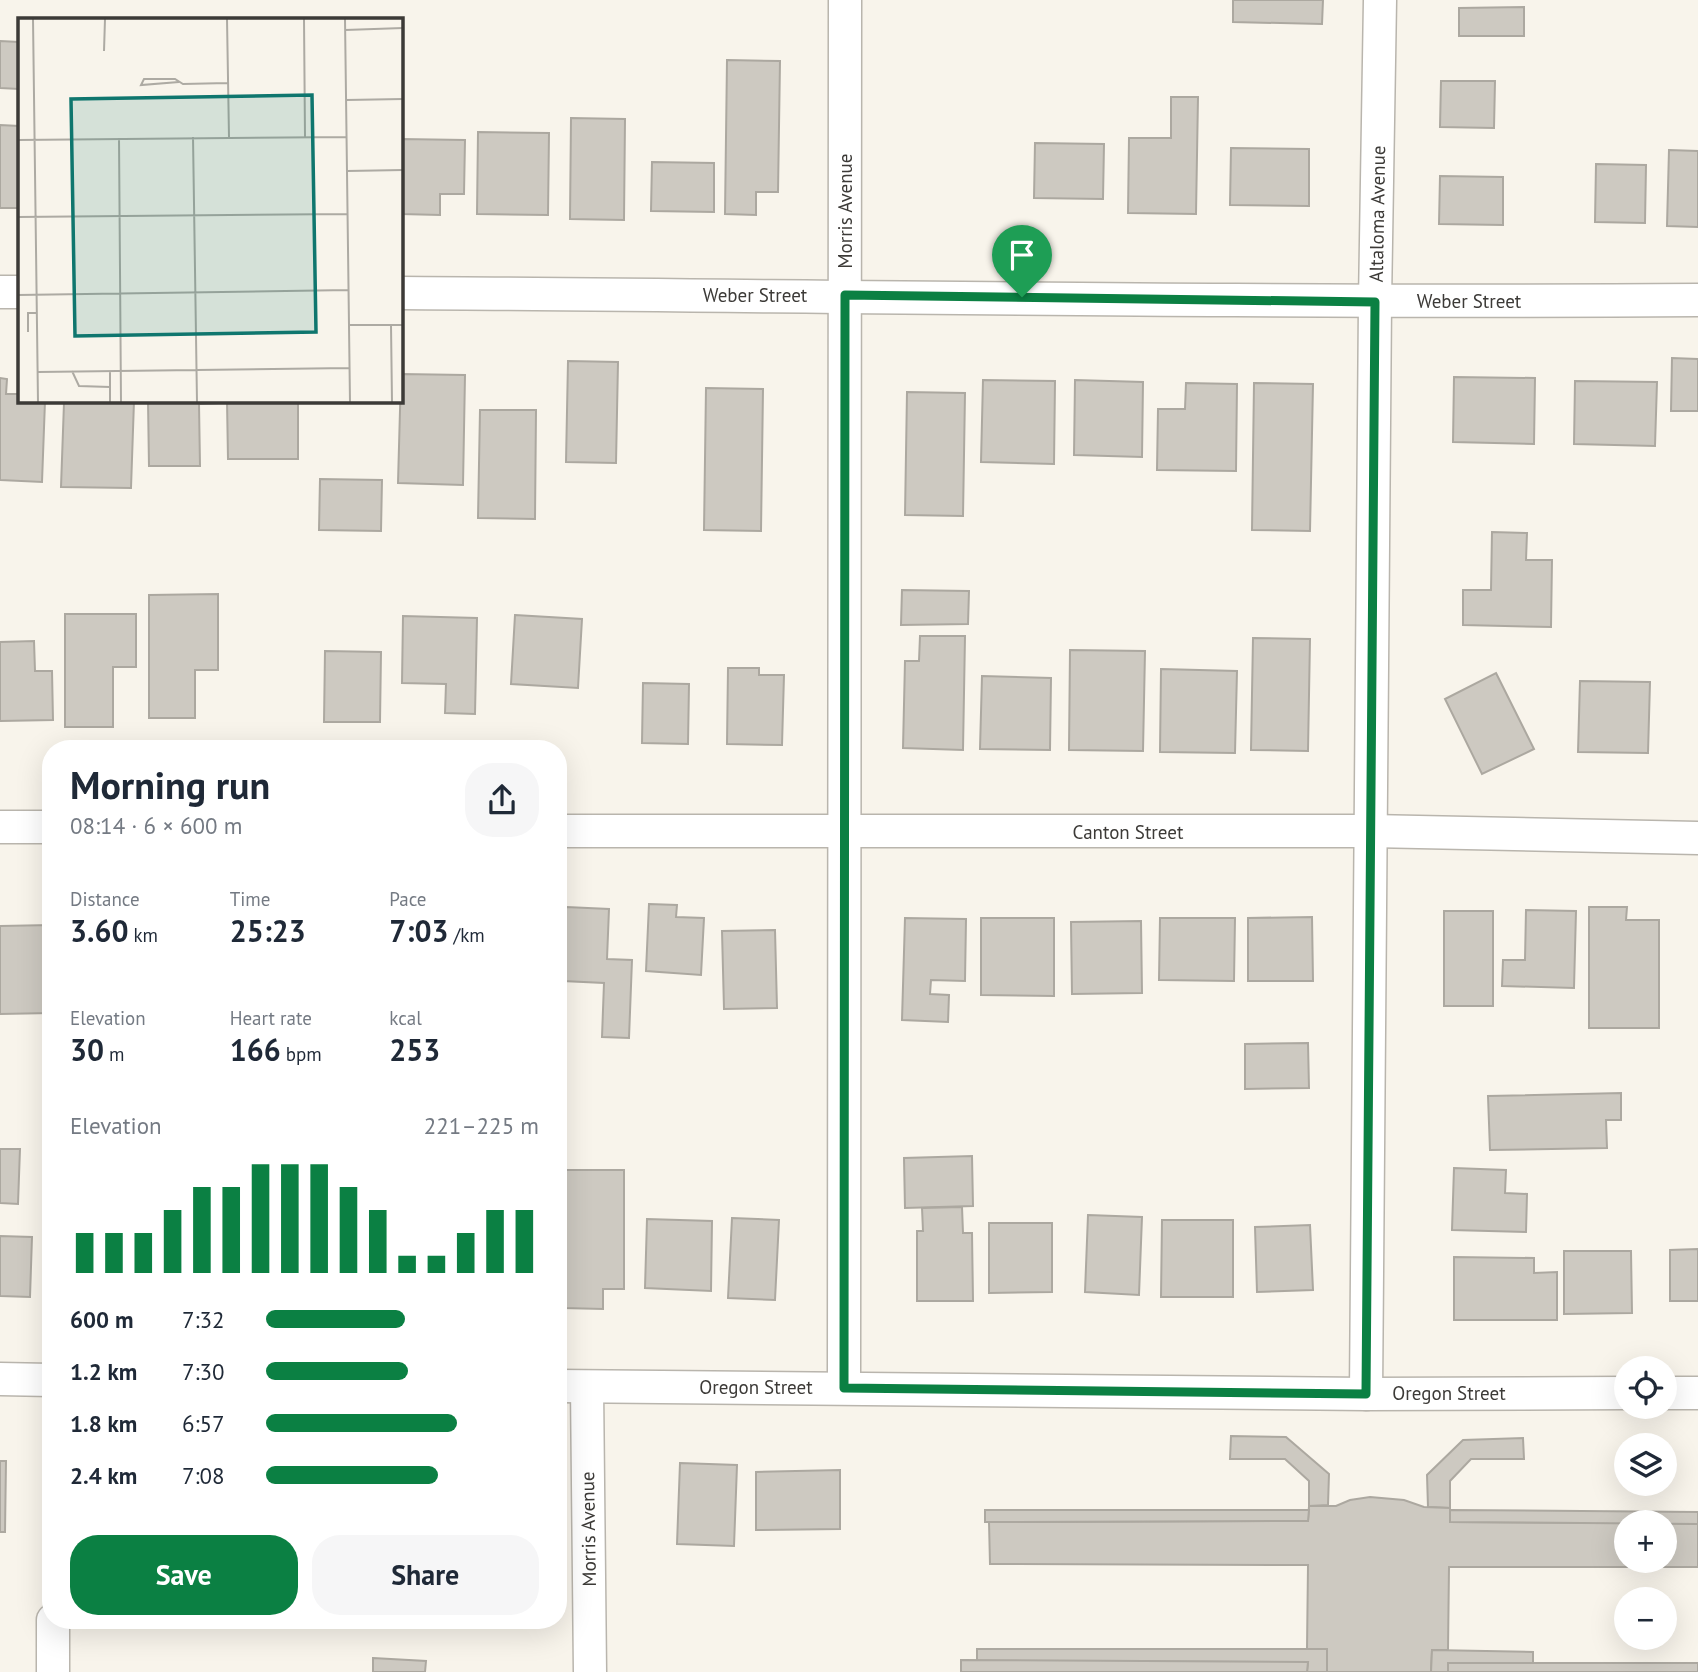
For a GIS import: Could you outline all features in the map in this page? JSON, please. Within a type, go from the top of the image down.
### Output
[{"type":"street","name":"Morris Avenue","points":[[844,1388],[845,0]]},
{"type":"street","name":"Altaloma Avenue","points":[[1366,1394],[1380,0]]},
{"type":"street","points":[[0,292],[18,292]]},
{"type":"street","name":"Weber Street","points":[[402,293],[845,295],[1375,302],[1698,300]]},
{"type":"street","points":[[0,827],[42,827]]},
{"type":"street","name":"Canton Street","points":[[567,831],[1371,831],[1698,838]]},
{"type":"street","points":[[0,1379],[42,1380]]},
{"type":"street","name":"Morris Avenue","points":[[573,1386],[590,1672]]},
{"type":"street","name":"Oregon Street","points":[[573,1386],[1366,1394],[1614,1393]]},
{"type":"street","points":[[1677,1393],[1698,1393]]},
{"type":"street","points":[[53,1629],[53,1672]]},
{"type":"building","points":[[1233,0],[1323,0],[1322,24],[1233,22]]},
{"type":"building","points":[[1524,7],[1524,36],[1459,36],[1459,8]]},
{"type":"building","points":[[0,41],[18,42],[18,89],[0,88]]},
{"type":"building","points":[[727,60],[780,61],[778,192],[756,192],[756,215],[725,214]]},
{"type":"building","points":[[1441,81],[1495,81],[1494,128],[1440,127]]},
{"type":"building","points":[[1171,97],[1198,97],[1196,214],[1128,213],[1129,138],[1171,138]]},
{"type":"building","points":[[571,118],[625,119],[624,220],[570,219]]},
{"type":"building","points":[[0,125],[18,126],[18,208],[0,208]]},
{"type":"building","points":[[478,132],[549,133],[548,215],[477,214]]},
{"type":"building","points":[[402,139],[465,140],[464,194],[440,194],[440,215],[402,214]]},
{"type":"building","points":[[1035,143],[1104,144],[1103,199],[1034,198]]},
{"type":"building","points":[[1231,148],[1309,149],[1309,206],[1230,205]]},
{"type":"building","points":[[1669,150],[1698,151],[1698,227],[1667,226]]},
{"type":"building","points":[[652,162],[714,163],[714,212],[651,211]]},
{"type":"building","points":[[1596,164],[1646,165],[1645,223],[1595,222]]},
{"type":"building","points":[[1440,176],[1503,177],[1503,225],[1439,224]]},
{"type":"building","points":[[1672,358],[1698,359],[1698,411],[1671,411]]},
{"type":"building","points":[[568,361],[618,362],[616,463],[566,462]]},
{"type":"building","points":[[402,374],[465,375],[463,485],[398,483]]},
{"type":"building","points":[[1454,377],[1535,378],[1534,444],[1453,442]]},
{"type":"building","points":[[0,378],[7,379],[6,394],[18,394],[18,402],[45,402],[42,482],[0,480]]},
{"type":"building","points":[[983,380],[1055,381],[1054,464],[981,462]]},
{"type":"building","points":[[1075,380],[1143,382],[1142,457],[1074,455]]},
{"type":"building","points":[[1575,381],[1657,382],[1655,446],[1574,444]]},
{"type":"building","points":[[1186,383],[1237,384],[1236,471],[1157,470],[1158,409],[1185,409]]},
{"type":"building","points":[[1254,383],[1313,384],[1310,531],[1252,530]]},
{"type":"building","points":[[706,388],[763,389],[761,531],[704,530]]},
{"type":"building","points":[[907,392],[965,393],[963,516],[905,515]]},
{"type":"building","points":[[134,402],[131,488],[61,487],[64,403]]},
{"type":"building","points":[[148,402],[218,402],[199,404],[200,466],[149,466]]},
{"type":"building","points":[[227,402],[298,402],[298,459],[228,459]]},
{"type":"building","points":[[480,410],[536,410],[535,519],[478,518]]},
{"type":"building","points":[[320,479],[382,480],[381,531],[319,530]]},
{"type":"building","points":[[1492,532],[1527,533],[1526,560],[1552,560],[1551,627],[1463,625],[1463,590],[1491,590]]},
{"type":"building","points":[[902,590],[969,591],[968,624],[901,625]]},
{"type":"building","points":[[218,594],[218,670],[195,670],[195,718],[149,718],[149,595]]},
{"type":"building","points":[[65,614],[136,614],[136,667],[113,667],[113,727],[65,727]]},
{"type":"building","points":[[515,615],[582,619],[578,688],[511,684]]},
{"type":"building","points":[[403,616],[477,618],[475,714],[445,713],[446,684],[402,683]]},
{"type":"building","points":[[920,636],[965,636],[963,750],[903,748],[905,661],[919,661]]},
{"type":"building","points":[[1253,638],[1310,639],[1308,751],[1251,750]]},
{"type":"building","points":[[34,641],[35,671],[52,671],[53,720],[0,721],[0,642]]},
{"type":"building","points":[[1070,650],[1145,651],[1143,751],[1069,750]]},
{"type":"building","points":[[325,651],[381,652],[380,722],[324,722]]},
{"type":"building","points":[[728,668],[759,668],[759,675],[784,675],[782,745],[727,744]]},
{"type":"building","points":[[1161,669],[1237,671],[1235,753],[1160,752]]},
{"type":"building","points":[[1496,673],[1534,749],[1482,774],[1445,699]]},
{"type":"building","points":[[982,676],[1051,678],[1050,750],[980,749]]},
{"type":"building","points":[[1580,681],[1650,682],[1648,753],[1578,752]]},
{"type":"building","points":[[643,683],[689,684],[688,744],[642,743]]},
{"type":"building","points":[[649,904],[677,905],[676,917],[704,918],[701,975],[646,971]]},
{"type":"building","points":[[567,907],[609,909],[607,959],[632,960],[629,1038],[602,1037],[604,983],[567,981]]},
{"type":"building","points":[[1589,907],[1627,907],[1626,920],[1659,920],[1659,1028],[1589,1028]]},
{"type":"building","points":[[1526,910],[1576,911],[1574,988],[1502,986],[1503,960],[1525,960]]},
{"type":"building","points":[[1444,911],[1493,911],[1493,1006],[1444,1006]]},
{"type":"building","points":[[1312,917],[1313,981],[1248,981],[1248,918]]},
{"type":"building","points":[[905,918],[966,919],[965,981],[931,980],[930,994],[949,995],[948,1022],[902,1020]]},
{"type":"building","points":[[981,918],[1054,918],[1054,996],[981,995]]},
{"type":"building","points":[[1160,918],[1235,918],[1234,981],[1159,980]]},
{"type":"building","points":[[1141,921],[1142,993],[1072,994],[1071,922]]},
{"type":"building","points":[[42,925],[42,1013],[0,1014],[0,926]]},
{"type":"building","points":[[775,930],[777,1008],[724,1009],[722,931]]},
{"type":"building","points":[[1308,1043],[1309,1088],[1245,1089],[1245,1044]]},
{"type":"building","points":[[1621,1093],[1621,1120],[1606,1120],[1607,1148],[1490,1150],[1488,1096]]},
{"type":"building","points":[[0,1149],[20,1149],[18,1204],[0,1203]]},
{"type":"building","points":[[972,1156],[973,1206],[905,1208],[904,1158]]},
{"type":"building","points":[[1454,1168],[1506,1170],[1505,1193],[1527,1194],[1526,1232],[1452,1230]]},
{"type":"building","points":[[567,1170],[624,1170],[624,1289],[603,1289],[603,1309],[567,1308]]},
{"type":"building","points":[[962,1207],[963,1233],[972,1233],[973,1301],[917,1301],[917,1231],[923,1231],[922,1208]]},
{"type":"building","points":[[1088,1215],[1142,1217],[1139,1295],[1085,1292]]},
{"type":"building","points":[[732,1218],[779,1220],[775,1300],[728,1298]]},
{"type":"building","points":[[647,1219],[712,1221],[711,1291],[645,1288]]},
{"type":"building","points":[[1162,1220],[1233,1220],[1233,1297],[1161,1297]]},
{"type":"building","points":[[989,1223],[1052,1223],[1052,1292],[989,1293]]},
{"type":"building","points":[[1310,1225],[1313,1290],[1257,1292],[1255,1227]]},
{"type":"building","points":[[0,1236],[32,1237],[30,1297],[0,1296]]},
{"type":"building","points":[[1698,1249],[1698,1301],[1670,1301],[1670,1250]]},
{"type":"building","points":[[1564,1251],[1631,1251],[1632,1313],[1564,1314]]},
{"type":"building","points":[[1454,1257],[1534,1258],[1534,1273],[1557,1272],[1557,1320],[1454,1320]]},
{"type":"building","points":[[1231,1436],[1286,1437],[1329,1474],[1328,1505],[1309,1506],[1309,1481],[1285,1459],[1230,1459]]},
{"type":"building","points":[[1523,1438],[1524,1459],[1471,1459],[1450,1481],[1450,1508],[1428,1507],[1427,1475],[1463,1440]]},
{"type":"building","points":[[0,1461],[6,1461],[5,1532],[0,1532]]},
{"type":"building","points":[[680,1463],[737,1465],[734,1546],[677,1544]]},
{"type":"building","points":[[840,1470],[840,1529],[756,1530],[756,1472]]},
{"type":"building","points":[[1370,1497],[1404,1500],[1424,1507],[1450,1508],[1450,1522],[1614,1523],[1614,1567],[1449,1567],[1448,1650],[1432,1650],[1431,1672],[1327,1672],[1327,1649],[1307,1649],[1308,1565],[990,1564],[989,1522],[1308,1521],[1309,1506],[1336,1506],[1350,1500]]},
{"type":"building","points":[[985,1510],[1309,1510],[1308,1521],[985,1522]]},
{"type":"building","points":[[1450,1510],[1614,1511],[1614,1523],[1450,1522]]},
{"type":"building","points":[[1677,1512],[1698,1512],[1698,1524],[1677,1524]]},
{"type":"building","points":[[1677,1523],[1698,1524],[1698,1567],[1677,1567]]},
{"type":"building","points":[[977,1649],[1327,1649],[1327,1672],[1307,1672],[1308,1662],[977,1661]]},
{"type":"building","points":[[1432,1650],[1533,1652],[1533,1663],[1448,1663],[1448,1672],[1431,1672]]},
{"type":"building","points":[[373,1658],[426,1661],[425,1672],[373,1672]]},
{"type":"building","points":[[961,1660],[1308,1662],[1307,1672],[961,1672]]},
{"type":"building","points":[[1448,1663],[1698,1663],[1698,1672],[1448,1672]]},
{"type":"route","points":[[845,295],[1022,297],[1375,302],[1366,1394],[844,1388],[845,295]]}]
